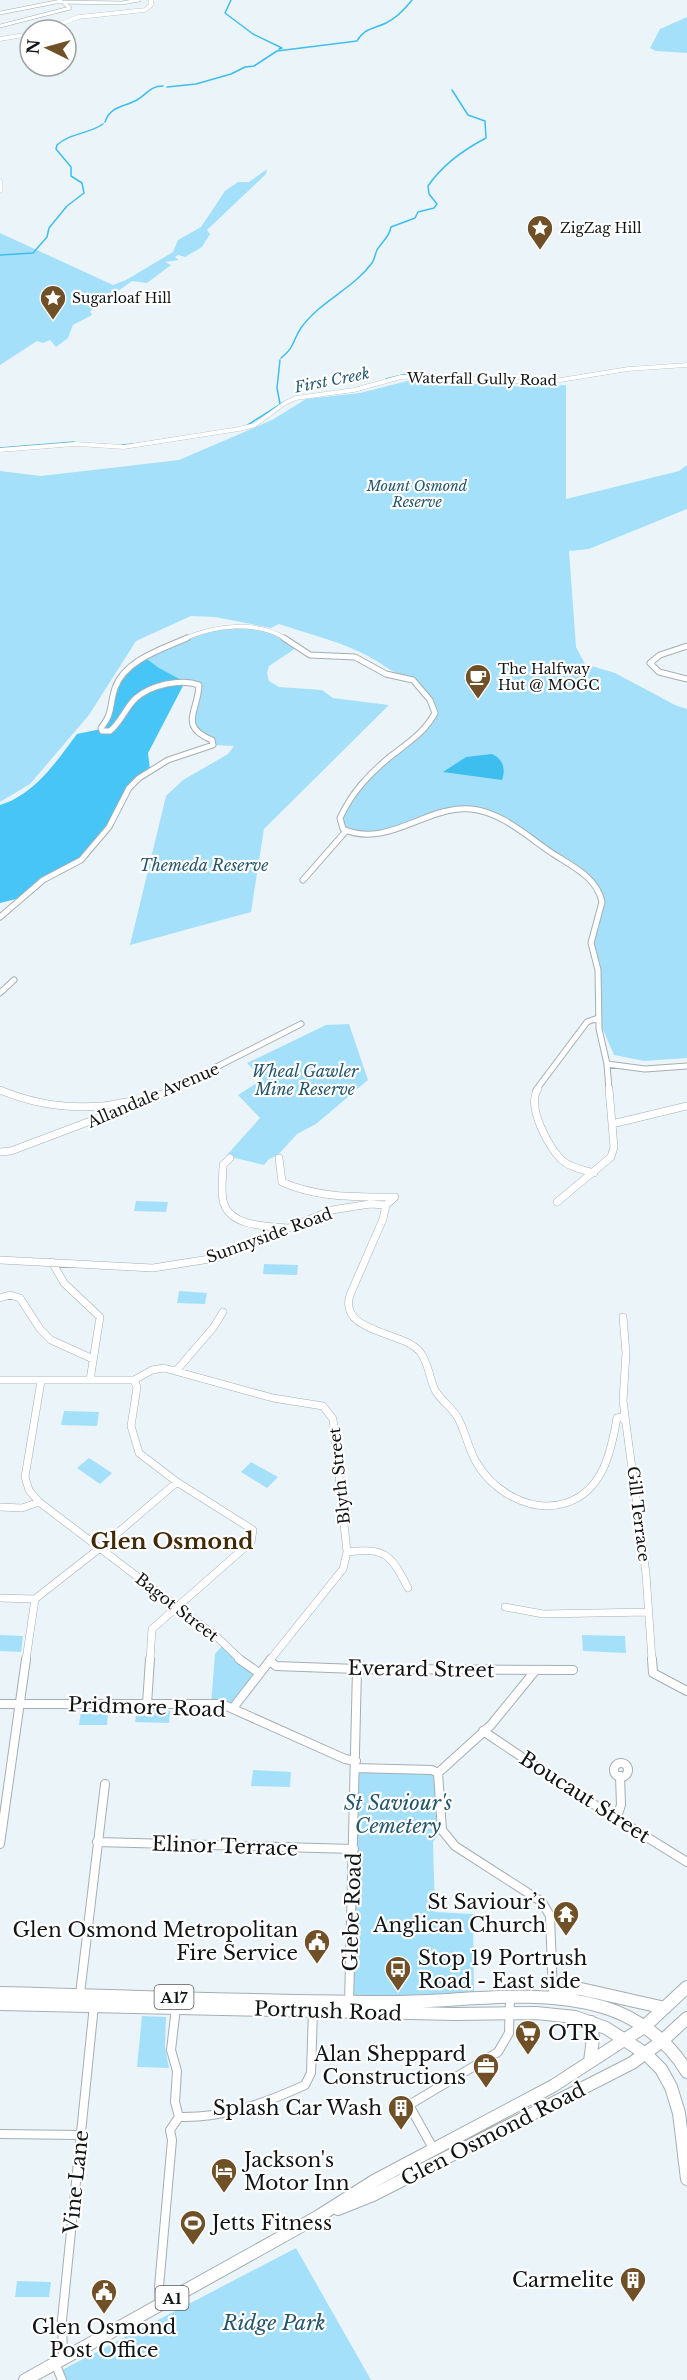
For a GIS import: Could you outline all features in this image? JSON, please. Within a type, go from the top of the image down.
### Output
[{"type":"highway","name":"Glen Osmond Road","points":[[25,2380],[319,2216],[375,2181],[544,2092],[644,2027],[687,1987]]},
{"type":"highway","points":[[553,1996],[569,1988],[581,1989],[665,2008]]},
{"type":"highway","name":"Portrush Road","points":[[0,1993],[561,2014],[591,2022],[646,2054],[661,2069],[675,2096],[687,2179]]},
{"type":"highway","name":"Portrush Road","points":[[349,2006],[553,1996],[603,2007],[627,2016],[644,2027]]},
{"type":"highway","name":"Portrush Road","points":[[0,2004],[176,2007],[314,2005]]},
{"type":"highway","name":"Glen Osmond Road","points":[[319,2216],[373,2195],[552,2105],[646,2054],[687,2018]]},
{"type":"highway","points":[[590,2062],[593,2038],[591,2022]]},
{"type":"highway","name":"A17","points":[[644,2027],[662,2041]]},
{"type":"highway","points":[[662,2041],[687,2067]]},
{"type":"highway","points":[[544,2092],[552,2105]]},
{"type":"main road","points":[[74,18],[145,10],[151,5],[151,0]]},
{"type":"main road","points":[[0,39],[18,36]]},
{"type":"main road","points":[[0,181],[0,191]]},
{"type":"street","points":[[0,13],[64,1],[122,3],[139,0]]},
{"type":"street","points":[[0,26],[69,8],[64,1]]},
{"type":"street","name":"Waterfall Gully Road","points":[[0,450],[76,444],[124,447],[239,429],[255,425],[285,403],[296,398],[354,390],[407,376],[542,383],[628,369],[687,365]]},
{"type":"street","points":[[0,917],[43,880],[81,860],[109,827],[129,788],[139,778],[168,760],[213,745],[212,740],[196,733],[193,727],[192,710],[200,687],[192,682],[179,682],[143,694],[133,702],[118,724],[110,731],[102,730],[110,717],[115,687],[131,667],[144,657],[202,632],[243,627],[265,628],[310,655],[355,657],[379,672],[417,682],[434,706],[435,713],[429,725],[364,778],[348,797],[340,818],[346,831],[355,834],[382,833],[456,811],[472,809],[509,825],[585,875],[597,888],[602,898],[602,909],[591,946],[598,973],[598,1018],[607,1064],[614,1147],[611,1157],[557,1202]]},
{"type":"street","points":[[687,646],[660,655],[650,663],[659,672],[687,679]]},
{"type":"street","points":[[303,880],[346,831]]},
{"type":"street","points":[[0,993],[14,980]]},
{"type":"street","points":[[594,1173],[573,1167],[562,1160],[551,1145],[534,1112],[532,1101],[535,1092],[588,1022],[598,1018]]},
{"type":"street","name":"Allandale Avenue","points":[[0,1152],[11,1151],[59,1134],[194,1080],[301,1024]]},
{"type":"street","points":[[607,1064],[645,1070],[687,1066]]},
{"type":"street","points":[[0,1090],[40,1105],[75,1108],[144,1101]]},
{"type":"street","points":[[612,1124],[687,1106]]},
{"type":"street","points":[[230,1158],[223,1166],[223,1195],[225,1206],[231,1214],[261,1226],[289,1228]]},
{"type":"street","points":[[279,1158],[282,1182],[300,1191],[352,1197],[395,1197],[386,1205],[367,1259],[350,1294],[348,1305],[352,1316],[361,1324],[416,1346],[425,1359],[435,1391],[455,1413],[474,1460],[495,1485],[520,1501],[538,1507],[576,1501],[587,1494],[597,1482],[614,1440],[617,1418],[621,1417],[625,1421]]},
{"type":"street","name":"Sunnyside Road","points":[[0,1260],[153,1268],[216,1258],[332,1210],[370,1204],[386,1205]]},
{"type":"street","points":[[51,1262],[52,1269],[62,1281],[100,1317],[90,1380]]},
{"type":"street","points":[[0,1298],[10,1295],[20,1298],[40,1329],[51,1340],[93,1359]]},
{"type":"street","points":[[176,1371],[213,1328],[223,1312]]},
{"type":"street","name":"Gill Terrace","points":[[623,1317],[626,1353],[623,1401],[646,1574],[653,1672],[687,1691]]},
{"type":"street","name":"Blyth Street","points":[[134,1380],[152,1370],[164,1368],[273,1398],[323,1406],[333,1419],[347,1552],[343,1569],[318,1603],[259,1673],[234,1708]]},
{"type":"street","points":[[0,1380],[134,1380],[137,1387],[131,1426],[139,1453],[177,1482],[253,1530],[251,1542],[152,1629],[147,1704]]},
{"type":"street","points":[[0,1507],[22,1508],[39,1502],[29,1490],[25,1477],[41,1381]]},
{"type":"street","points":[[0,1598],[35,1599],[100,1548],[177,1482]]},
{"type":"street","name":"Bagot Street","points":[[39,1502],[259,1673]]},
{"type":"street","points":[[347,1552],[367,1549],[381,1550],[392,1558],[408,1588]]},
{"type":"street","points":[[0,1844],[18,1704],[35,1599]]},
{"type":"street","points":[[505,1607],[543,1614],[648,1612]]},
{"type":"street","name":"Everard Street","points":[[270,1661],[276,1666],[357,1669],[573,1670]]},
{"type":"street","name":"Glebe Road","points":[[349,2006],[357,1669]]},
{"type":"street","points":[[535,1671],[483,1731],[438,1773],[442,1830],[445,1835],[455,1846],[542,1902],[550,1916],[553,1996]]},
{"type":"street","name":"Pridmore Road","points":[[0,1704],[222,1704],[356,1764],[432,1770],[438,1773]]},
{"type":"street","name":"Boucaut Street","points":[[483,1731],[573,1792],[687,1862]]},
{"type":"street","points":[[617,1817],[621,1805],[620,1776]]},
{"type":"street","points":[[80,1995],[105,1784]]},
{"type":"street","name":"Elinor Terrace","points":[[97,1842],[354,1849]]},
{"type":"street","points":[[434,2150],[409,2105],[417,2098],[498,2052],[509,2039],[510,1998]]},
{"type":"street","points":[[179,2117],[209,2118],[255,2108],[305,2085],[311,2073],[314,2005]]},
{"type":"street","name":"Vine Lane","points":[[59,2361],[93,2006]]},
{"type":"street","points":[[160,2305],[159,2287],[172,2139],[170,2130],[179,2117],[175,2102],[177,2071],[171,2050],[176,2007]]},
{"type":"street","points":[[0,2134],[80,2135]]},
{"type":"street","points":[[59,2361],[62,2380]]},
{"type":"green space","points":[[687,17],[687,53],[656,51],[650,48],[660,29]]},
{"type":"green space","points":[[267,169],[266,174],[207,230],[210,234],[202,247],[185,257],[178,255],[175,257],[179,260],[165,262],[171,265],[147,283],[132,281],[90,311],[92,315],[73,325],[68,338],[56,347],[50,340],[43,343],[37,341],[0,365],[0,233],[113,285],[126,280],[173,252],[178,240],[201,227],[225,191],[238,182],[249,182]]},
{"type":"green space","name":"Mount Osmond Reserve","points":[[411,380],[530,387],[566,385],[566,499],[679,471],[687,465],[687,509],[589,549],[569,551],[576,647],[585,664],[615,673],[687,709],[687,1058],[644,1061],[614,1055],[598,1018],[598,973],[591,946],[602,909],[592,881],[509,825],[482,812],[456,811],[393,830],[355,834],[341,824],[350,797],[357,787],[410,740],[435,713],[417,682],[340,644],[279,624],[271,628],[215,617],[191,616],[136,641],[89,715],[30,784],[0,802],[0,471],[41,476],[179,460],[272,420],[306,399],[360,393]]},
{"type":"green space","name":"Themeda Reserve","points":[[235,628],[265,628],[296,648],[269,666],[267,673],[269,681],[279,687],[322,690],[333,698],[389,705],[264,829],[251,912],[130,945],[166,796],[183,780],[228,754],[234,746],[213,745],[213,742],[198,735],[193,727],[199,687],[187,682],[107,721],[145,657],[202,632]]},
{"type":"green space","name":"Wheal Gawler Mine Reserve","points":[[349,1024],[368,1080],[316,1124],[297,1134],[278,1155],[269,1159],[264,1165],[226,1156],[260,1118],[238,1095],[263,1079],[247,1063],[326,1025]]},
{"type":"green space","points":[[136,1201],[168,1202],[166,1212],[134,1211]]},
{"type":"green space","points":[[264,1264],[298,1265],[297,1275],[263,1274]]},
{"type":"green space","points":[[179,1291],[207,1293],[205,1304],[177,1303]]},
{"type":"green space","points":[[64,1411],[99,1412],[97,1426],[61,1425]]},
{"type":"green space","points":[[89,1458],[112,1473],[100,1484],[77,1468]]},
{"type":"green space","points":[[251,1462],[278,1477],[267,1488],[241,1472]]},
{"type":"green space","points":[[0,1635],[23,1636],[21,1652],[0,1651]]},
{"type":"green space","points":[[582,1635],[625,1636],[626,1653],[583,1651]]},
{"type":"green space","points":[[224,1644],[259,1673],[233,1708],[211,1704],[215,1654]]},
{"type":"green space","points":[[137,1710],[170,1711],[169,1723],[135,1722]]},
{"type":"green space","points":[[81,1711],[108,1711],[107,1725],[79,1725]]},
{"type":"green space","name":"St Saviour's Cemetery","points":[[355,1768],[438,1773],[442,1830],[433,1842],[435,1912],[473,1914],[474,1992],[468,2001],[349,2000]]},
{"type":"green space","points":[[253,1770],[291,1772],[290,1787],[251,1786]]},
{"type":"green space","points":[[142,2016],[166,2017],[165,2047],[169,2068],[137,2067]]},
{"type":"green space","name":"Ridge Park","points":[[296,2248],[371,2380],[66,2380],[62,2370]]},
{"type":"green space","points":[[17,2281],[51,2282],[49,2297],[15,2297]]},
{"type":"shaded area","points":[[144,657],[185,682],[148,753],[150,770],[132,784],[109,827],[81,860],[58,872],[24,897],[0,903],[0,805],[24,793],[44,776],[77,734],[101,729],[122,677]]},
{"type":"shaded area","points":[[492,754],[503,765],[502,780],[443,772],[466,757]]},
{"type":"waterway","points":[[231,0],[225,13],[253,34],[282,48],[279,49]]},
{"type":"waterway","points":[[167,87],[196,84],[231,74],[245,67],[254,66],[277,51],[357,41],[366,31],[393,19],[412,0]]},
{"type":"waterway","points":[[105,122],[114,110],[137,100],[152,89],[163,86]]},
{"type":"waterway","points":[[281,358],[289,350],[301,328],[317,310],[356,280],[372,263],[391,227],[415,218],[418,212],[434,208],[437,204],[429,194],[428,186],[440,171],[461,153],[486,138],[485,121],[468,115],[452,90]]},
{"type":"waterway","points":[[0,255],[33,253],[47,237],[49,228],[67,206],[84,193],[82,183],[71,176],[71,167],[56,149],[57,145],[103,124]]},
{"type":"waterway","points":[[280,360],[277,388],[280,404]]},
{"type":"waterway","name":"First Creek","points":[[386,379],[407,374],[428,375]]},
{"type":"waterway","name":"First Creek","points":[[246,426],[284,402]]},
{"type":"waterway","name":"First Creek","points":[[0,448],[74,442]]},
{"type":"waterway","name":"First Creek","points":[[122,445],[134,444]]},
{"type":"place","name":"ZigZag Hill","points":[[540,251]]},
{"type":"place","name":"Sugarloaf Hill","points":[[53,321]]},
{"type":"place","name":"The Halfway Hut @ MOGC","points":[[478,700]]},
{"type":"place","name":"St Saviour’s Anglican Church","points":[[566,1937]]},
{"type":"place","name":"Glen Osmond Metropolitan Fire Service","points":[[317,1965]]},
{"type":"place","name":"Stop 19 Portrush Road - East side","points":[[398,1992]]},
{"type":"place","name":"OTR","points":[[528,2056]]},
{"type":"place","name":"Alan Sheppard Constructions","points":[[486,2089]]},
{"type":"place","name":"Splash Car Wash","points":[[401,2131]]},
{"type":"place","name":"Jackson's Motor Inn","points":[[224,2194]]},
{"type":"place","name":"Jetts Fitness","points":[[193,2246]]},
{"type":"place","name":"Carmelite","points":[[633,2303]]},
{"type":"place","name":"Glen Osmond Post Office","points":[[104,2315]]},
{"type":"district","name":"Glen Osmond","points":[[172,1541]]}]
